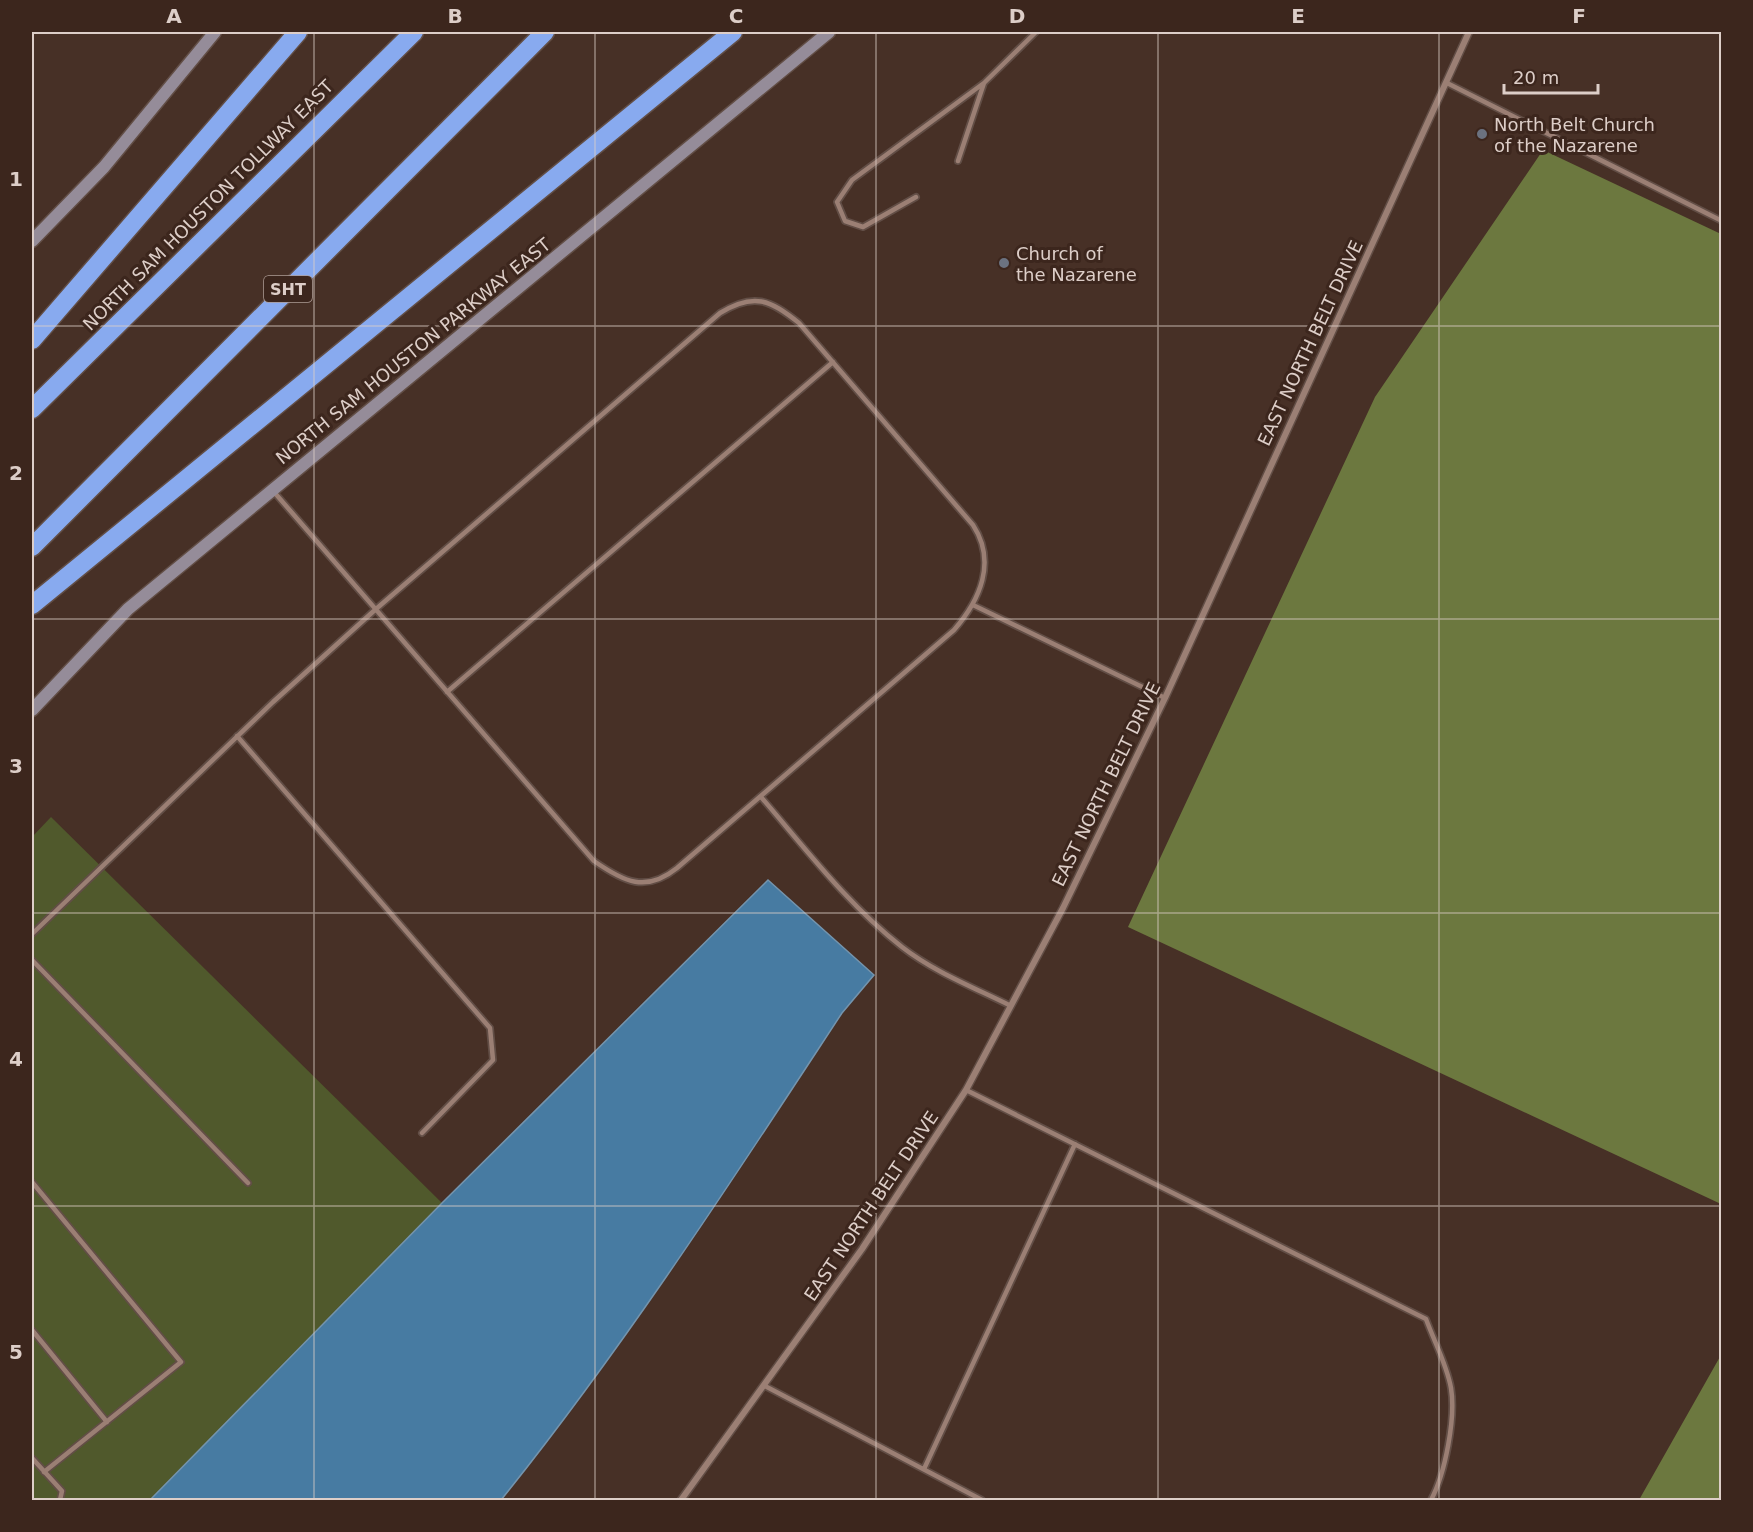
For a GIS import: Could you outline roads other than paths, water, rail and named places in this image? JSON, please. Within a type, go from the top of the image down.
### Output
[{"type":"highway","points":[[32,340],[298,32]]},
{"type":"highway","name":"NORTH SAM HOUSTON TOLLWAY EAST","points":[[32,409],[414,32]]},
{"type":"highway","name":"SHT","points":[[32,547],[545,32]]},
{"type":"highway","points":[[32,605],[733,32]]},
{"type":"main road","points":[[32,241],[104,166],[215,32]]},
{"type":"main road","name":"NORTH SAM HOUSTON PARKWAY EAST","points":[[32,710],[128,609],[829,32]]},
{"type":"street","name":"EAST NORTH BELT DRIVE","points":[[681,1500],[862,1249],[966,1090],[1063,908],[1165,698],[1469,32]]},
{"type":"lane","points":[[916,197],[863,227],[845,221],[837,202],[852,180],[984,83],[1036,32]]},
{"type":"lane","points":[[958,161],[984,83]]},
{"type":"lane","points":[[1447,83],[1722,221]]},
{"type":"lane","points":[[32,934],[237,736],[376,609],[732,305],[746,300],[762,300],[799,322],[981,537],[986,554],[985,570],[973,605],[954,630],[667,876],[648,884],[623,879],[594,861],[447,692],[376,609],[273,490]]},
{"type":"lane","points":[[447,692],[833,362]]},
{"type":"lane","points":[[973,605],[1165,698]]},
{"type":"lane","points":[[237,736],[490,1028],[492,1060],[422,1133]]},
{"type":"lane","points":[[760,797],[859,908],[902,948],[1011,1006]]},
{"type":"lane","points":[[32,960],[248,1183]]},
{"type":"lane","points":[[966,1090],[1426,1319],[1451,1389],[1449,1438],[1440,1483],[1431,1500]]},
{"type":"lane","points":[[924,1469],[1074,1144]]},
{"type":"lane","points":[[32,1182],[181,1362],[44,1472]]},
{"type":"lane","points":[[32,1330],[107,1422]]},
{"type":"lane","points":[[765,1386],[982,1500]]},
{"type":"lane","points":[[32,1458],[62,1491],[60,1500]]},
{"type":"water","points":[[768,880],[874,975],[842,1013],[635,1322],[547,1442],[501,1500],[150,1500],[442,1203]]},
{"type":"place","name":"North Belt Church of the Nazarene","points":[[1482,134]]},
{"type":"place","name":"Church of the Nazarene","points":[[1004,263]]}]
